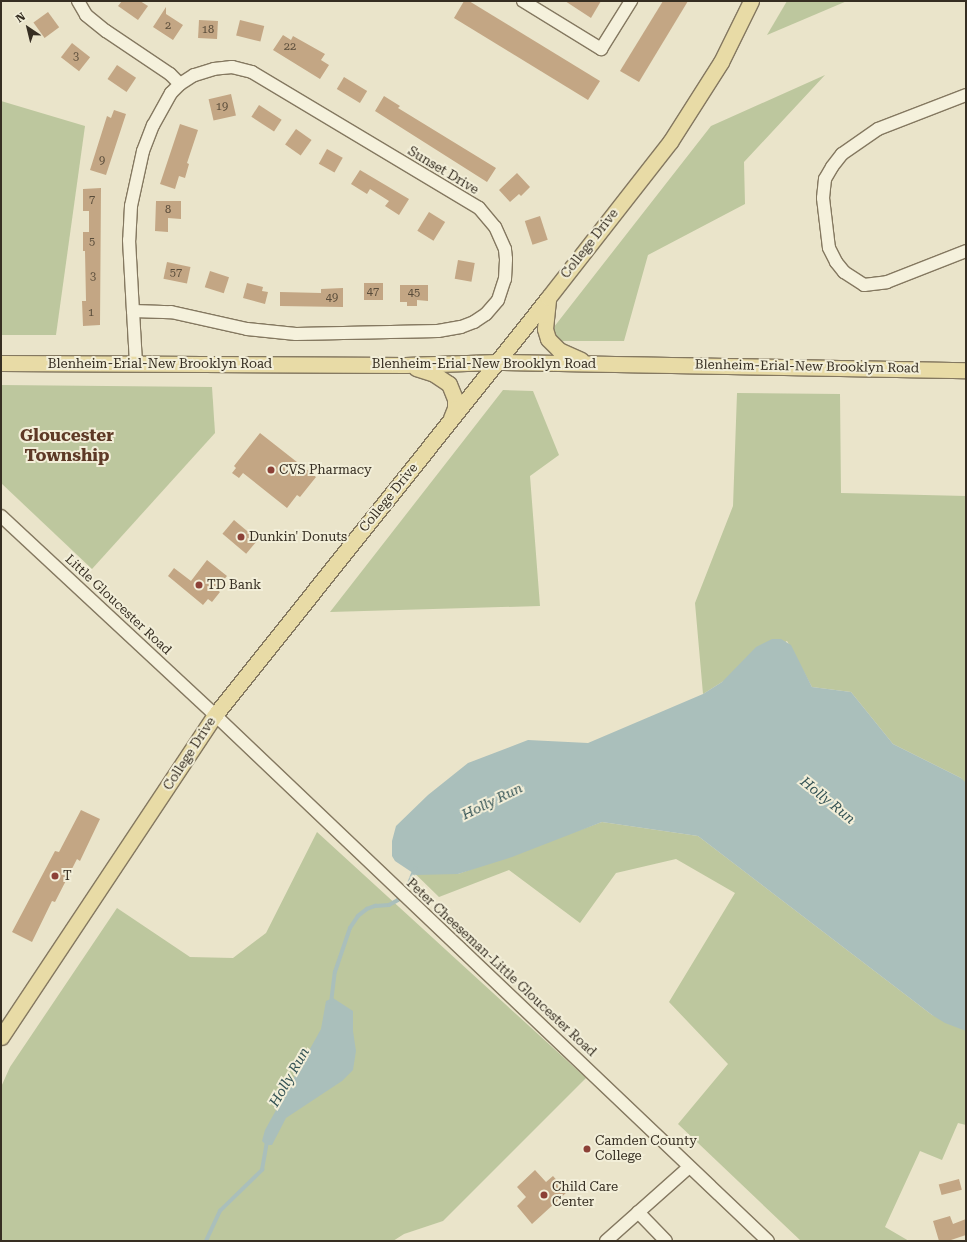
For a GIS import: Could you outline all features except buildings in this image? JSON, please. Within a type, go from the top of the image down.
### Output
[{"type":"main road","name":"College Drive","points":[[1,1037],[215,715],[498,362],[670,142],[721,62],[751,1]]},
{"type":"main road","points":[[548,298],[545,328],[548,339],[559,350],[572,358],[604,364]]},
{"type":"main road","name":"Blenheim-Erial-New Brooklyn Road","points":[[1,363],[405,365],[498,362],[966,370]]},
{"type":"main road","points":[[405,365],[428,371],[449,384],[454,394],[455,404],[450,422]]},
{"type":"street","points":[[78,1],[86,15],[170,74],[180,84]]},
{"type":"street","points":[[523,1],[600,49],[631,1]]},
{"type":"street","name":"Sunset Drive","points":[[133,311],[170,312],[248,329],[296,334],[438,331],[461,328],[486,314],[498,300],[505,279],[505,249],[495,227],[479,208],[252,72],[232,67],[214,69],[194,75],[180,84],[171,93],[152,125],[143,151],[131,206],[129,240],[133,311],[136,363]]},
{"type":"street","points":[[966,95],[878,128],[842,154],[832,166],[825,179],[823,198],[830,248],[836,262],[844,272],[864,285],[887,282],[966,251]]},
{"type":"street","name":"Little Gloucester Road","points":[[1,516],[215,715]]},
{"type":"street","name":"Peter Cheeseman-Little Gloucester Road","points":[[215,715],[768,1241]]},
{"type":"street","points":[[606,1241],[690,1167]]},
{"type":"street","points":[[638,1212],[666,1241]]},
{"type":"green space","points":[[787,1],[847,1],[767,35]]},
{"type":"green space","points":[[825,75],[744,162],[745,204],[648,255],[624,341],[543,341],[711,126]]},
{"type":"green space","points":[[1,101],[85,126],[56,335],[1,335]]},
{"type":"green space","points":[[1,385],[212,387],[215,433],[92,569],[1,483]]},
{"type":"green space","points":[[503,390],[533,391],[559,455],[530,476],[540,606],[330,612]]},
{"type":"green space","points":[[737,393],[840,394],[841,493],[966,496],[966,789],[961,778],[893,744],[851,692],[812,687],[787,641],[703,694],[695,603],[733,506]]},
{"type":"green space","points":[[602,822],[698,836],[932,1015],[966,1023],[966,1125],[958,1123],[942,1160],[920,1151],[885,1227],[909,1241],[801,1241],[678,1124],[728,1064],[669,1002],[735,893],[676,859],[616,873],[580,923],[509,870],[439,897],[401,860],[458,874]]},
{"type":"green space","points":[[317,832],[586,1078],[443,1221],[404,1234],[393,1241],[1,1241],[1,1087],[10,1067],[117,908],[190,957],[233,958],[266,933]]},
{"type":"water","points":[[772,639],[781,639],[791,645],[812,687],[851,692],[893,744],[961,778],[966,783],[966,1031],[945,1023],[932,1015],[698,836],[602,822],[512,857],[458,874],[416,875],[395,861],[392,856],[392,841],[396,826],[428,795],[468,763],[528,740],[588,743],[703,694],[722,682],[756,647]]},
{"type":"water","points":[[333,998],[353,1011],[353,1031],[356,1051],[353,1070],[342,1081],[286,1118],[272,1145],[266,1145],[262,1141],[265,1130],[321,1029],[326,1001]]},
{"type":"waterway","name":"Holly Run","points":[[331,1003],[335,972],[350,928],[358,916],[367,909],[375,906],[389,905],[398,900],[406,891],[415,869]]},
{"type":"waterway","name":"Holly Run","points":[[206,1241],[220,1211],[262,1170],[267,1141]]},
{"type":"place","name":"CVS Pharmacy","points":[[271,470]]},
{"type":"place","name":"Dunkin' Donuts","points":[[241,537]]},
{"type":"place","name":"TD Bank","points":[[199,585]]},
{"type":"place","name":"T","points":[[55,876]]},
{"type":"place","name":"Camden County College","points":[[587,1149]]},
{"type":"place","name":"Child Care Center","points":[[544,1195]]},
{"type":"district","name":"Gloucester Township","points":[[67,446]]}]
